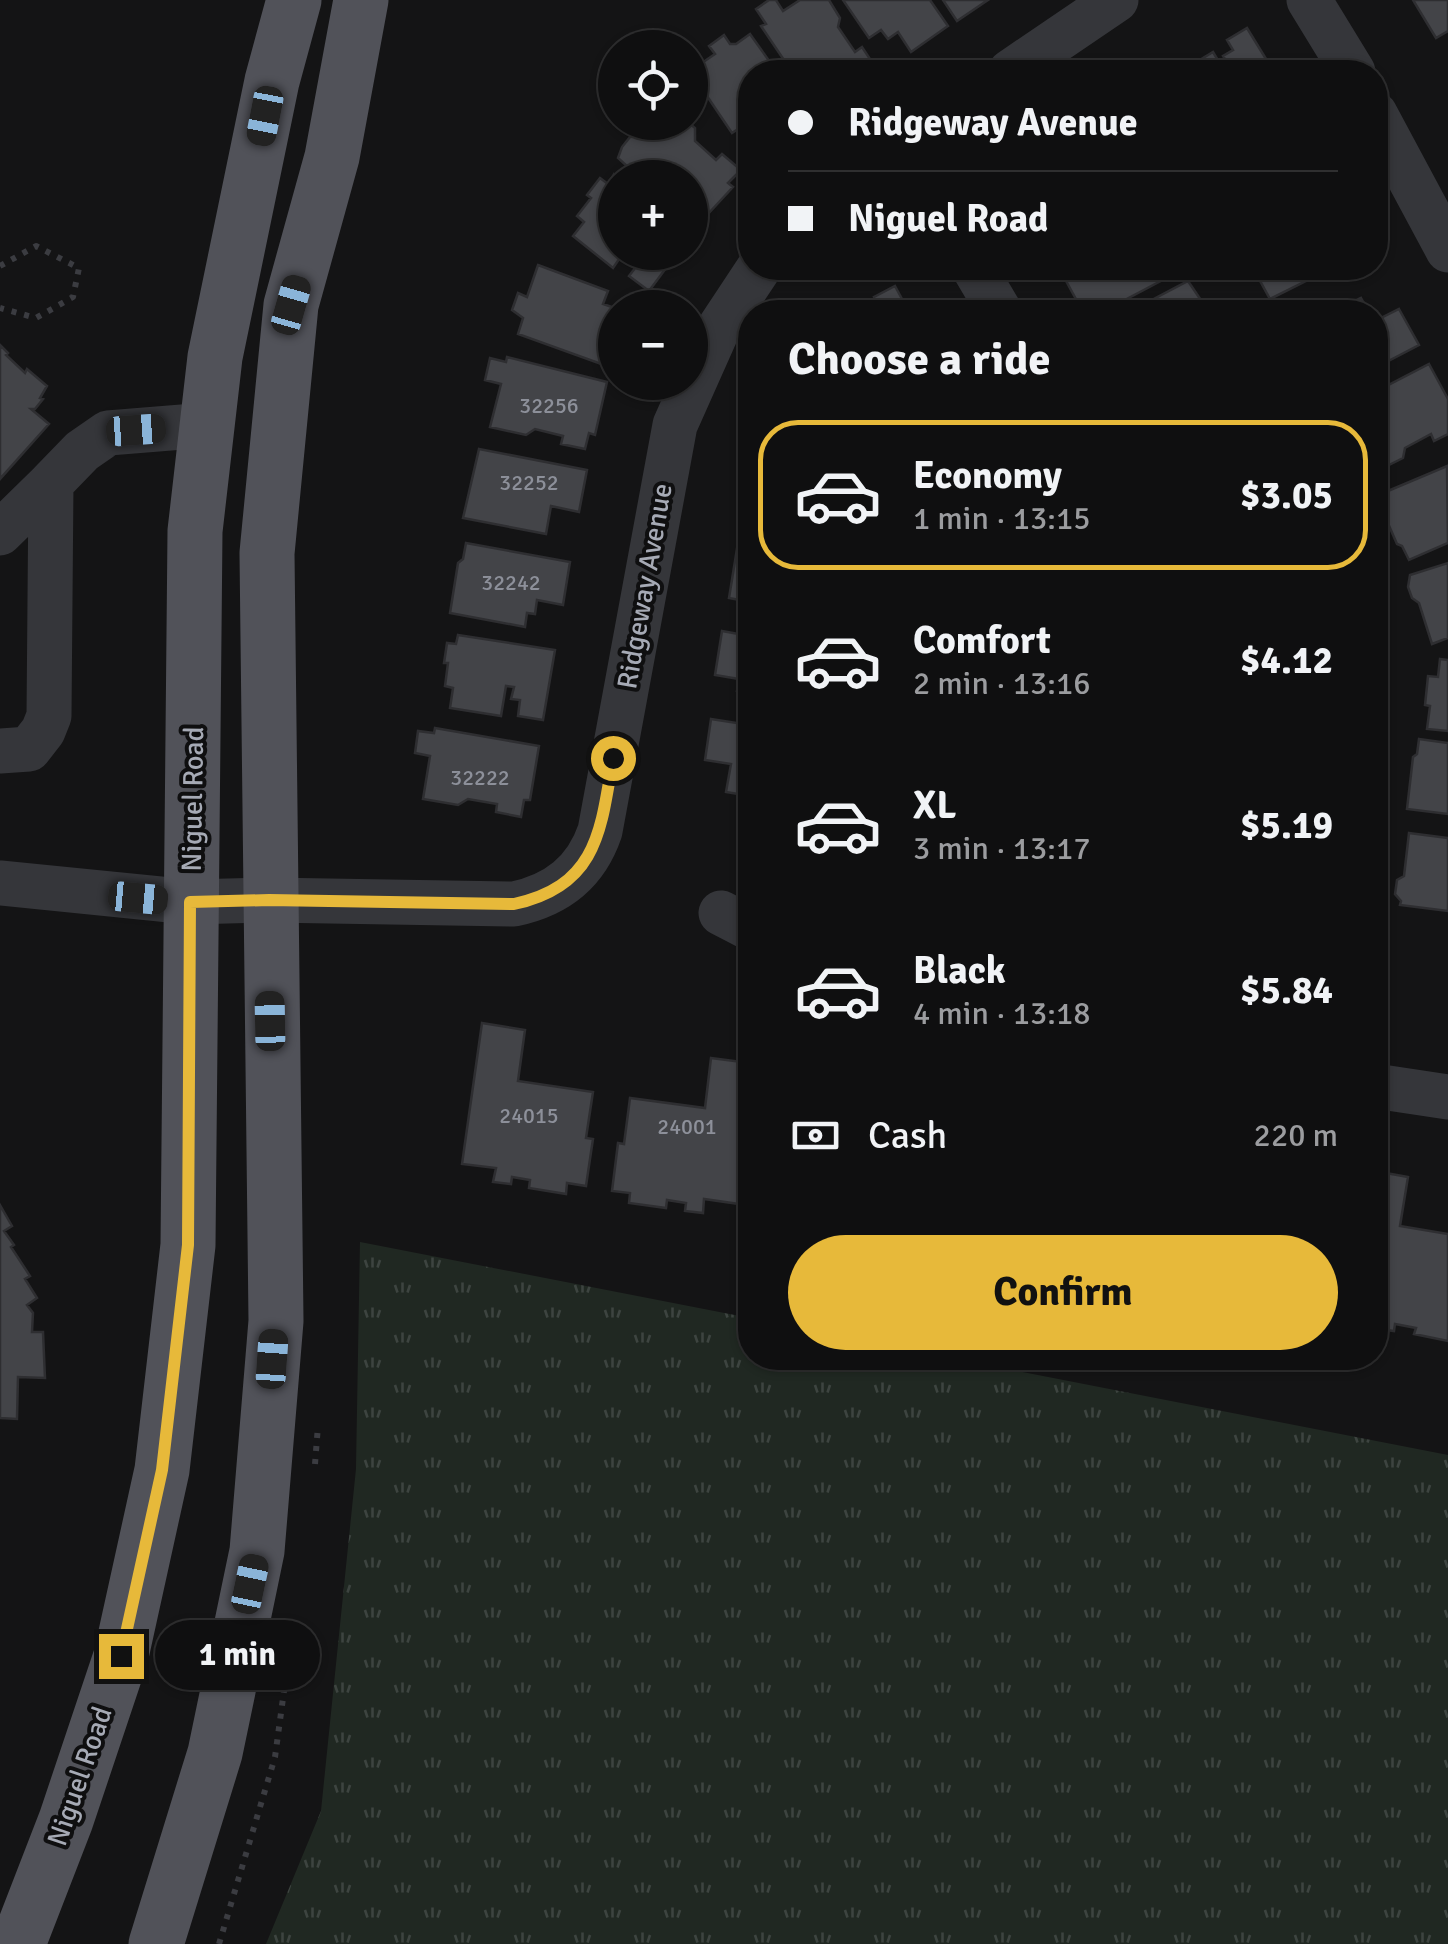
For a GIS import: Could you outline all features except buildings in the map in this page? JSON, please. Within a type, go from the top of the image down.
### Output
[{"type":"main road","name":"Niguel Road","points":[[18,1944],[66,1820],[121,1656],[162,1470],[188,1245],[195,531],[215,357],[272,82],[294,0]]},
{"type":"main road","points":[[156,1944],[216,1753],[257,1550],[276,1321],[267,553],[291,305],[332,157],[362,0]]},
{"type":"street","points":[[1028,60],[1116,0]]},
{"type":"street","points":[[1309,0],[1345,60]]},
{"type":"street","points":[[1388,138],[1448,250]]},
{"type":"street","name":"Ridgeway Avenue","points":[[0,883],[190,902],[514,904],[550,893],[579,870],[600,831],[676,425],[716,333],[751,280]]},
{"type":"street","points":[[0,534],[82,450],[108,432],[208,424]]},
{"type":"street","points":[[0,751],[28,749],[43,731],[48,716],[51,483]]},
{"type":"street","points":[[1388,1088],[1448,1097]]},
{"type":"path","points":[[0,266],[36,246],[79,268],[73,297],[36,318],[0,308]]},
{"type":"green space","points":[[360,1242],[738,1316],[738,1370],[1012,1370],[1448,1455],[1448,1944],[266,1944],[321,1811],[356,1469]]},
{"type":"route","points":[[121,1656],[162,1470],[188,1245],[190,902],[514,904],[533,900],[566,883],[594,848],[613,758]]}]
